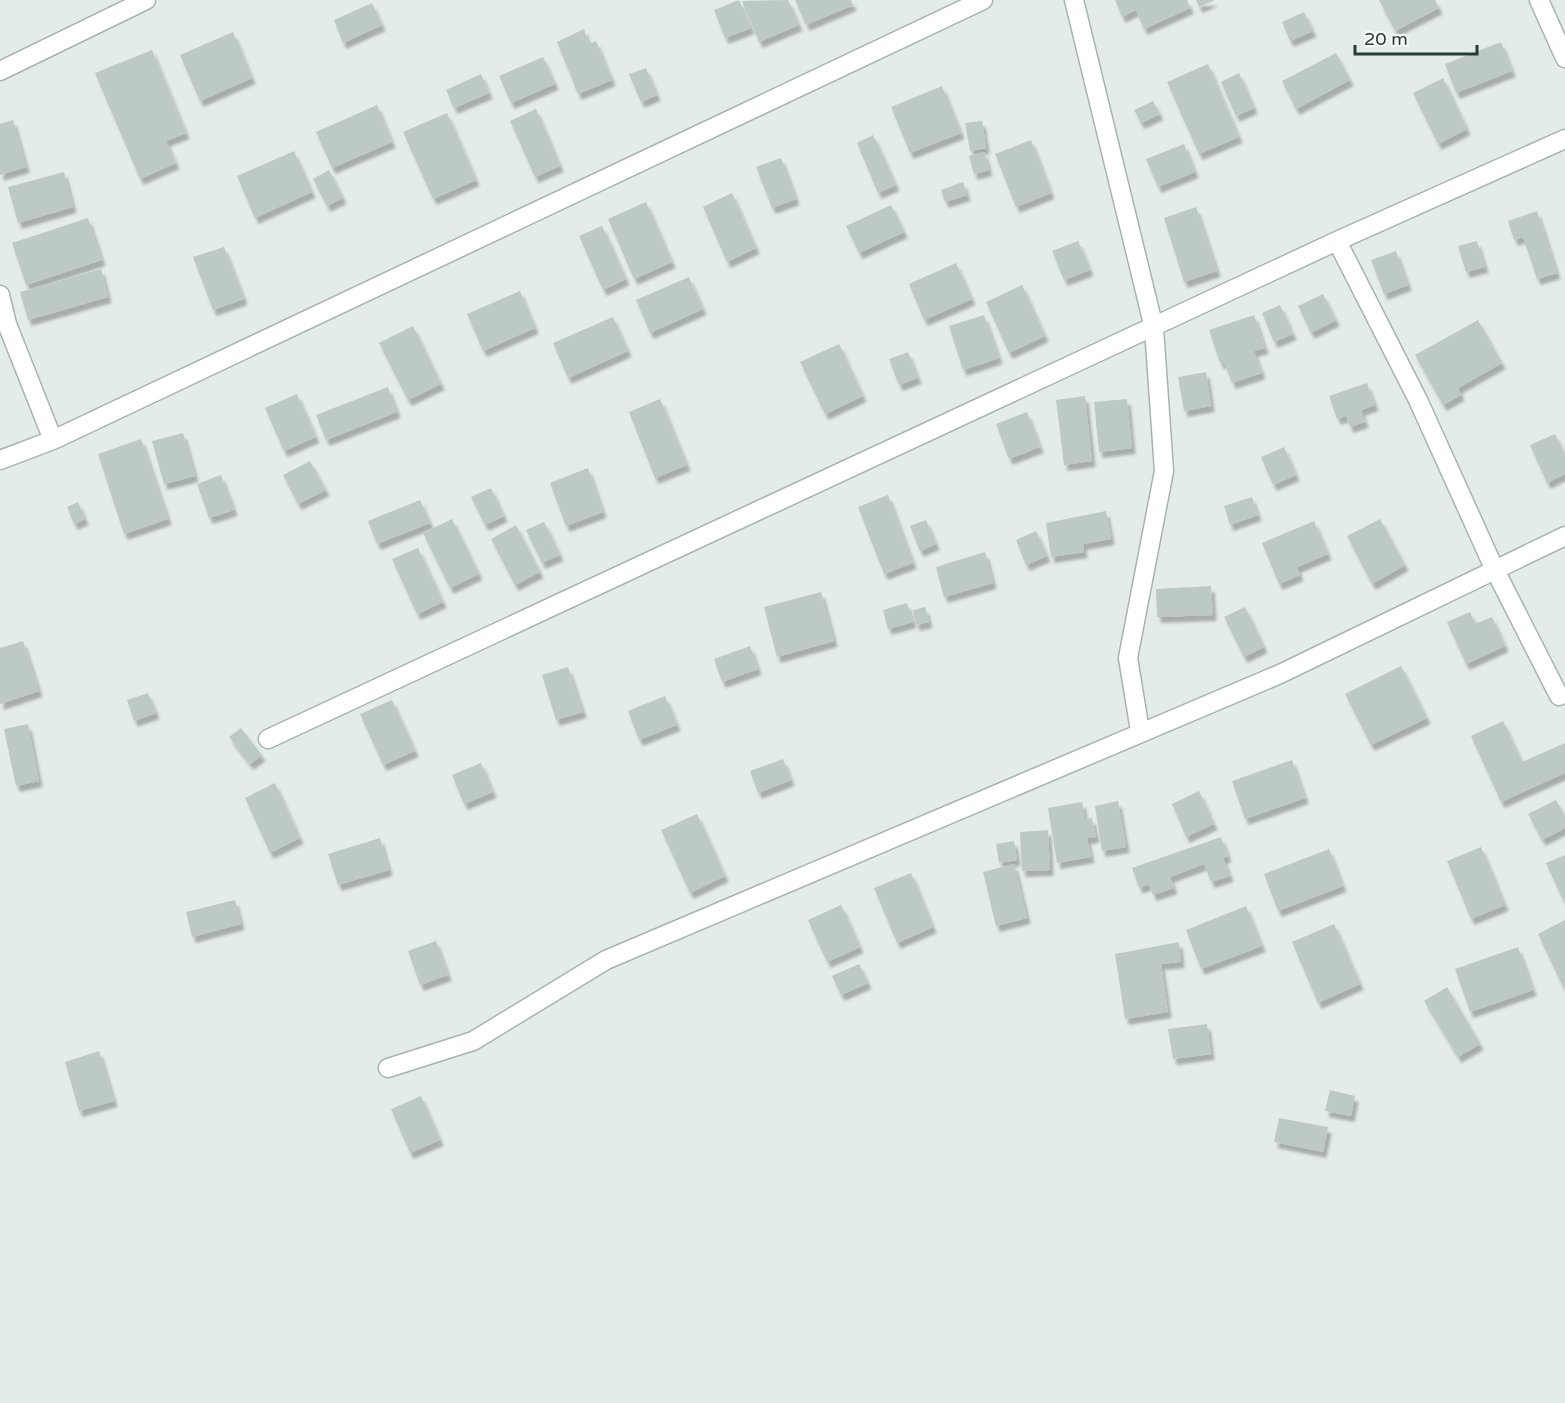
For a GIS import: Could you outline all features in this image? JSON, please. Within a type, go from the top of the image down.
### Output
[{"type":"street","points":[[0,71],[146,0]]},
{"type":"street","points":[[0,460],[53,440],[983,0]]},
{"type":"street","points":[[1074,0],[1154,328],[1164,471],[1128,658],[1140,731]]},
{"type":"street","points":[[1539,0],[1565,58]]},
{"type":"street","points":[[268,739],[1337,241],[1565,139]]},
{"type":"street","points":[[1337,241],[1418,400],[1494,568],[1560,696]]},
{"type":"street","points":[[0,295],[7,324],[53,440]]},
{"type":"street","points":[[388,1068],[472,1041],[606,960],[1140,731],[1280,674],[1494,568],[1565,536]]},
{"type":"building","points":[[739,0],[751,28],[725,38],[714,10]]},
{"type":"building","points":[[788,0],[799,25],[759,42],[742,1]]},
{"type":"building","points":[[795,0],[851,0],[853,5],[806,25]]},
{"type":"building","points":[[1115,0],[1187,0],[1190,8],[1144,29],[1136,10],[1122,17]]},
{"type":"building","points":[[1196,0],[1215,0],[1199,7]]},
{"type":"building","points":[[1379,0],[1435,0],[1439,8],[1395,31]]},
{"type":"building","points":[[372,3],[382,25],[343,43],[334,20]]},
{"type":"building","points":[[1304,12],[1313,31],[1290,41],[1282,22]]},
{"type":"building","points":[[584,29],[589,44],[596,41],[612,80],[578,94],[557,42]]},
{"type":"building","points":[[233,32],[252,78],[200,101],[180,55]]},
{"type":"building","points":[[1501,42],[1512,71],[1456,93],[1445,64]]},
{"type":"building","points":[[152,50],[186,133],[166,141],[176,163],[140,179],[95,73]]},
{"type":"building","points":[[1336,53],[1350,80],[1296,109],[1282,81]]},
{"type":"building","points":[[543,57],[555,84],[511,103],[499,76]]},
{"type":"building","points":[[1208,64],[1239,137],[1199,154],[1167,82]]},
{"type":"building","points":[[646,68],[657,95],[641,102],[629,74]]},
{"type":"building","points":[[1239,73],[1254,108],[1236,116],[1221,82]]},
{"type":"building","points":[[481,74],[489,93],[454,108],[446,90]]},
{"type":"building","points":[[1443,78],[1467,129],[1438,144],[1413,93]]},
{"type":"building","points":[[942,86],[961,133],[910,153],[891,107]]},
{"type":"building","points":[[1153,101],[1160,114],[1141,123],[1134,110]]},
{"type":"building","points":[[377,105],[392,142],[332,168],[316,132]]},
{"type":"building","points":[[536,109],[560,166],[535,177],[510,121]]},
{"type":"building","points":[[447,113],[476,180],[433,199],[403,132]]},
{"type":"building","points":[[13,120],[26,167],[0,175],[0,124]]},
{"type":"building","points":[[982,121],[986,148],[970,151],[965,123]]},
{"type":"building","points":[[873,135],[896,185],[878,193],[857,143]]},
{"type":"building","points":[[1031,140],[1051,193],[1016,207],[995,154]]},
{"type":"building","points":[[1184,144],[1195,172],[1158,187],[1146,159]]},
{"type":"building","points":[[294,151],[312,192],[255,218],[237,176]]},
{"type":"building","points":[[984,152],[989,170],[974,174],[969,156]]},
{"type":"building","points":[[781,158],[796,199],[772,208],[756,167]]},
{"type":"building","points":[[329,170],[343,198],[327,206],[313,179]]},
{"type":"building","points":[[64,172],[73,207],[18,223],[8,187]]},
{"type":"building","points":[[963,182],[967,195],[945,202],[941,190]]},
{"type":"building","points":[[732,193],[756,248],[727,262],[703,207]]},
{"type":"building","points":[[646,202],[672,262],[634,279],[608,219]]},
{"type":"building","points":[[891,205],[904,232],[859,253],[846,226]]},
{"type":"building","points":[[1196,207],[1217,271],[1184,282],[1164,218]]},
{"type":"building","points":[[1537,211],[1557,273],[1537,279],[1523,237],[1514,240],[1508,221]]},
{"type":"building","points":[[88,218],[102,260],[26,285],[12,243]]},
{"type":"building","points":[[602,226],[626,279],[603,290],[579,236]]},
{"type":"building","points":[[1078,241],[1090,270],[1064,280],[1052,251]]},
{"type":"building","points":[[1477,241],[1485,267],[1466,272],[1458,246]]},
{"type":"building","points":[[224,247],[244,299],[213,310],[193,257]]},
{"type":"building","points":[[1396,251],[1408,285],[1384,294],[1371,260]]},
{"type":"building","points":[[956,263],[972,299],[924,320],[909,284]]},
{"type":"building","points":[[101,269],[108,297],[28,320],[20,292]]},
{"type":"building","points":[[689,277],[703,309],[650,333],[636,300]]},
{"type":"building","points":[[1022,285],[1045,336],[1009,353],[986,302]]},
{"type":"building","points":[[520,291],[535,328],[483,351],[467,314]]},
{"type":"building","points":[[1323,294],[1336,320],[1311,333],[1298,306]]},
{"type":"building","points":[[1280,305],[1293,334],[1274,342],[1262,313]]},
{"type":"building","points":[[984,315],[999,358],[963,370],[949,326]]},
{"type":"building","points":[[1254,315],[1265,348],[1254,351],[1262,373],[1232,383],[1224,362],[1220,363],[1209,330]]},
{"type":"building","points":[[613,317],[628,351],[568,378],[553,343]]},
{"type":"building","points":[[1478,320],[1502,363],[1458,388],[1461,395],[1443,405],[1415,355]]},
{"type":"building","points":[[413,326],[441,384],[408,400],[379,343]]},
{"type":"building","points":[[839,344],[863,396],[825,414],[800,362]]},
{"type":"building","points":[[908,352],[918,378],[899,385],[889,359]]},
{"type":"building","points":[[1206,372],[1211,406],[1184,411],[1178,377]]},
{"type":"building","points":[[1367,383],[1375,405],[1361,410],[1365,422],[1350,427],[1346,416],[1337,419],[1329,396]]},
{"type":"building","points":[[388,387],[397,412],[326,440],[316,415]]},
{"type":"building","points":[[297,394],[316,437],[284,451],[265,408]]},
{"type":"building","points":[[1085,396],[1092,461],[1064,465],[1056,400]]},
{"type":"building","points":[[660,399],[687,465],[655,478],[629,412]]},
{"type":"building","points":[[1127,399],[1132,448],[1099,452],[1094,402]]},
{"type":"building","points":[[1027,412],[1040,447],[1009,459],[996,424]]},
{"type":"building","points":[[183,433],[195,476],[164,484],[152,441]]},
{"type":"building","points":[[1555,434],[1565,455],[1565,474],[1547,483],[1530,445]]},
{"type":"building","points":[[141,439],[168,519],[124,534],[98,454]]},
{"type":"building","points":[[1284,447],[1296,475],[1273,485],[1261,457]]},
{"type":"building","points":[[310,461],[326,490],[298,504],[283,475]]},
{"type":"building","points":[[588,468],[603,512],[566,526],[550,483]]},
{"type":"building","points":[[221,475],[234,510],[209,518],[197,484]]},
{"type":"building","points":[[491,488],[504,516],[485,525],[471,497]]},
{"type":"building","points":[[888,495],[913,563],[884,574],[858,507]]},
{"type":"building","points":[[1252,497],[1258,515],[1230,525],[1224,506]]},
{"type":"building","points":[[420,500],[430,523],[377,544],[368,521]]},
{"type":"building","points":[[78,502],[85,519],[74,524],[67,507]]},
{"type":"building","points":[[1106,511],[1111,539],[1083,544],[1084,552],[1051,557],[1046,523]]},
{"type":"building","points":[[452,519],[479,574],[450,588],[423,533]]},
{"type":"building","points":[[1380,519],[1405,565],[1372,584],[1347,536]]},
{"type":"building","points":[[926,520],[936,544],[920,551],[910,526]]},
{"type":"building","points":[[1314,521],[1328,554],[1297,567],[1300,575],[1279,584],[1262,543]]},
{"type":"building","points":[[544,522],[560,555],[542,563],[526,530]]},
{"type":"building","points":[[516,525],[540,572],[515,585],[491,539]]},
{"type":"building","points":[[1036,531],[1047,556],[1026,565],[1016,540]]},
{"type":"building","points":[[418,548],[443,602],[417,614],[392,559]]},
{"type":"building","points":[[985,552],[993,583],[944,597],[936,567]]},
{"type":"building","points":[[1211,586],[1213,615],[1157,617],[1156,589]]},
{"type":"building","points":[[821,592],[834,641],[777,657],[764,607]]},
{"type":"building","points":[[907,603],[913,622],[888,629],[883,610]]},
{"type":"building","points":[[925,607],[929,622],[916,625],[913,610]]},
{"type":"building","points":[[1245,607],[1264,647],[1244,657],[1224,617]]},
{"type":"building","points":[[1470,612],[1475,624],[1492,617],[1505,646],[1466,664],[1447,622]]},
{"type":"building","points":[[23,641],[39,691],[0,704],[0,648]]},
{"type":"building","points":[[750,646],[758,669],[722,682],[714,659]]},
{"type":"building","points":[[1401,666],[1427,718],[1371,745],[1345,694]]},
{"type":"building","points":[[568,667],[583,712],[556,720],[542,675]]},
{"type":"building","points":[[148,693],[156,713],[134,721],[127,700]]},
{"type":"building","points":[[665,696],[677,725],[639,740],[628,711]]},
{"type":"building","points":[[392,700],[415,751],[383,765],[360,714]]},
{"type":"building","points":[[1503,721],[1522,762],[1565,743],[1565,773],[1501,802],[1471,736]]},
{"type":"building","points":[[28,724],[39,781],[16,786],[4,729]]},
{"type":"building","points":[[241,728],[262,755],[250,764],[229,737]]},
{"type":"building","points":[[783,759],[791,780],[758,793],[750,771]]},
{"type":"building","points":[[1292,760],[1305,798],[1245,819],[1232,781]]},
{"type":"building","points":[[481,763],[493,792],[464,804],[452,775]]},
{"type":"building","points":[[275,783],[300,838],[270,853],[245,798]]},
{"type":"building","points":[[1199,791],[1214,824],[1186,837],[1172,804]]},
{"type":"building","points":[[1556,800],[1565,817],[1565,828],[1542,840],[1528,814]]},
{"type":"building","points":[[1118,801],[1126,847],[1102,851],[1095,806]]},
{"type":"building","points":[[1082,802],[1085,819],[1092,818],[1096,837],[1087,838],[1091,857],[1057,863],[1048,808]]},
{"type":"building","points":[[697,814],[725,876],[690,893],[661,830]]},
{"type":"building","points":[[1048,830],[1050,870],[1022,871],[1020,832]]},
{"type":"building","points":[[1221,837],[1228,856],[1223,858],[1230,876],[1211,882],[1204,864],[1170,877],[1174,888],[1153,895],[1149,884],[1139,888],[1132,868]]},
{"type":"building","points":[[380,838],[389,870],[338,885],[328,854]]},
{"type":"building","points":[[1014,841],[1017,860],[999,863],[996,844]]},
{"type":"building","points":[[1481,847],[1505,905],[1471,919],[1447,861]]},
{"type":"building","points":[[1329,849],[1343,886],[1278,911],[1264,874]]},
{"type":"building","points":[[1565,855],[1565,899],[1563,900],[1546,863]]},
{"type":"building","points":[[1014,864],[1027,918],[996,926],[983,872]]},
{"type":"building","points":[[911,873],[933,927],[897,943],[874,888]]},
{"type":"building","points":[[235,900],[241,924],[192,937],[186,912]]},
{"type":"building","points":[[841,905],[860,947],[827,962],[808,920]]},
{"type":"building","points":[[1246,906],[1262,946],[1201,969],[1186,930]]},
{"type":"building","points":[[1565,920],[1565,986],[1563,987],[1538,934]]},
{"type":"building","points":[[1334,924],[1360,984],[1318,1003],[1292,942]]},
{"type":"building","points":[[436,941],[448,975],[420,985],[408,951]]},
{"type":"building","points":[[1179,942],[1181,962],[1161,964],[1168,1012],[1125,1019],[1115,954]]},
{"type":"building","points":[[1518,947],[1533,990],[1470,1012],[1455,969]]},
{"type":"building","points":[[859,964],[868,983],[841,995],[832,976]]},
{"type":"building","points":[[1447,987],[1480,1044],[1458,1057],[1424,1001]]},
{"type":"building","points":[[1207,1024],[1211,1054],[1173,1059],[1168,1029]]},
{"type":"building","points":[[99,1051],[114,1101],[79,1111],[65,1062]]},
{"type":"building","points":[[1330,1090],[1355,1096],[1351,1116],[1325,1111]]},
{"type":"building","points":[[421,1096],[440,1140],[410,1153],[391,1109]]},
{"type":"building","points":[[1279,1118],[1328,1127],[1323,1152],[1274,1142]]}]
